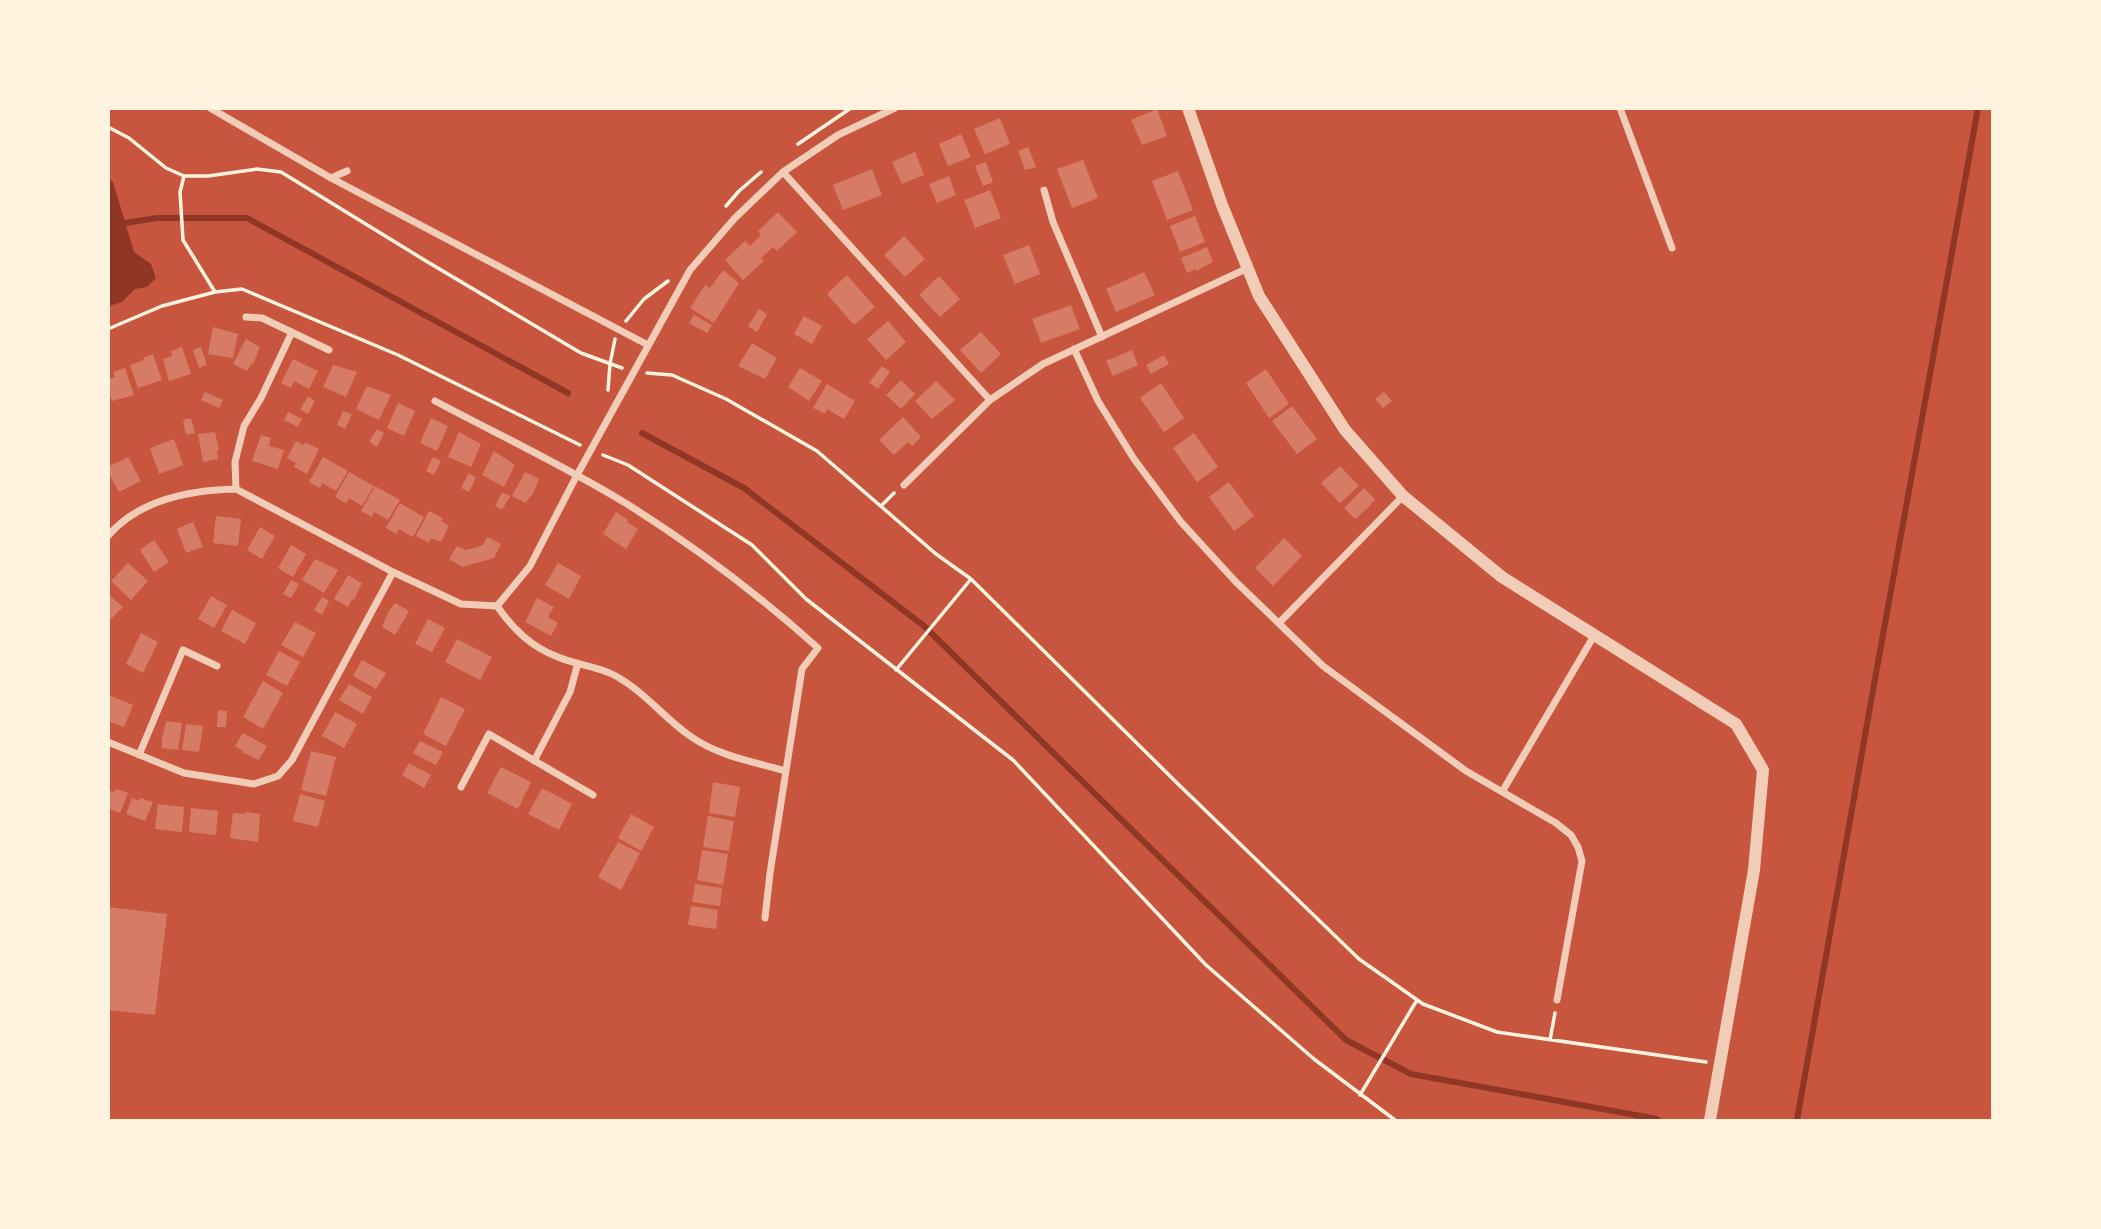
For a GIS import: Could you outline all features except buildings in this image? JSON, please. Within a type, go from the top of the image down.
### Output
[{"type":"street","points":[[210,108],[331,178],[648,345]]},
{"type":"street","points":[[497,606],[530,566],[690,270],[734,219],[783,172],[838,135],[895,108]]},
{"type":"street","points":[[1188,108],[1222,205],[1259,296],[1345,430],[1403,496],[1502,577],[1736,724],[1763,770],[1754,870],[1710,1121]]},
{"type":"street","points":[[1620,108],[1672,248]]},
{"type":"street","points":[[331,178],[347,171]]},
{"type":"street","points":[[783,172],[990,400]]},
{"type":"street","points":[[1044,190],[1053,222],[1102,337]]},
{"type":"street","points":[[904,485],[990,400],[1043,363],[1248,268]]},
{"type":"street","points":[[246,317],[262,318],[329,350]]},
{"type":"street","points":[[236,489],[235,462],[244,426],[261,398],[292,332]]},
{"type":"street","points":[[1074,349],[1098,401],[1134,459],[1181,522],[1235,582],[1323,666],[1466,771],[1556,823],[1571,835],[1581,860],[1557,1000]]},
{"type":"street","points":[[435,401],[577,475],[628,505],[756,594],[818,648],[803,669],[765,918]]},
{"type":"street","points":[[108,536],[116,526],[135,513],[162,500],[208,489],[236,489],[393,572],[461,604],[497,606]]},
{"type":"street","points":[[1279,623],[1403,496]]},
{"type":"street","points":[[108,742],[184,773],[254,784],[278,776],[292,760],[393,572]]},
{"type":"street","points":[[497,606],[511,626],[526,639],[557,657],[614,675],[644,695],[690,736],[719,752],[786,771]]},
{"type":"street","points":[[1502,792],[1595,634]]},
{"type":"street","points":[[139,755],[183,650],[217,666]]},
{"type":"street","points":[[534,761],[570,692],[578,663]]},
{"type":"street","points":[[461,787],[489,734],[593,795]]},
{"type":"path","points":[[108,127],[129,138],[166,168],[184,176],[208,176],[257,169],[281,172],[581,353],[634,373],[672,375],[726,398],[817,451],[936,554],[971,579],[1359,959],[1423,1004],[1497,1032],[1720,1064]]},
{"type":"path","points":[[184,176],[180,192],[183,240],[215,292]]},
{"type":"path","points":[[108,329],[162,306],[215,292],[243,289],[398,355],[591,451],[628,465],[752,545],[806,598],[1013,760],[1206,965],[1314,1059],[1395,1121]]},
{"type":"path","points":[[881,506],[904,485]]},
{"type":"path","points":[[896,670],[971,579]]},
{"type":"path","points":[[1360,1096],[1417,1000]]},
{"type":"path","points":[[1550,1040],[1557,1000]]},
{"type":"shaded area","points":[[108,178],[113,182],[134,252],[151,264],[156,278],[147,287],[135,289],[122,302],[109,306]]},
{"type":"waterway","points":[[1797,1120],[1978,108]]},
{"type":"waterway","points":[[125,223],[157,218],[247,218],[568,393]]},
{"type":"waterway","points":[[642,433],[744,488],[924,626],[1346,1040],[1411,1074],[1657,1119]]}]
